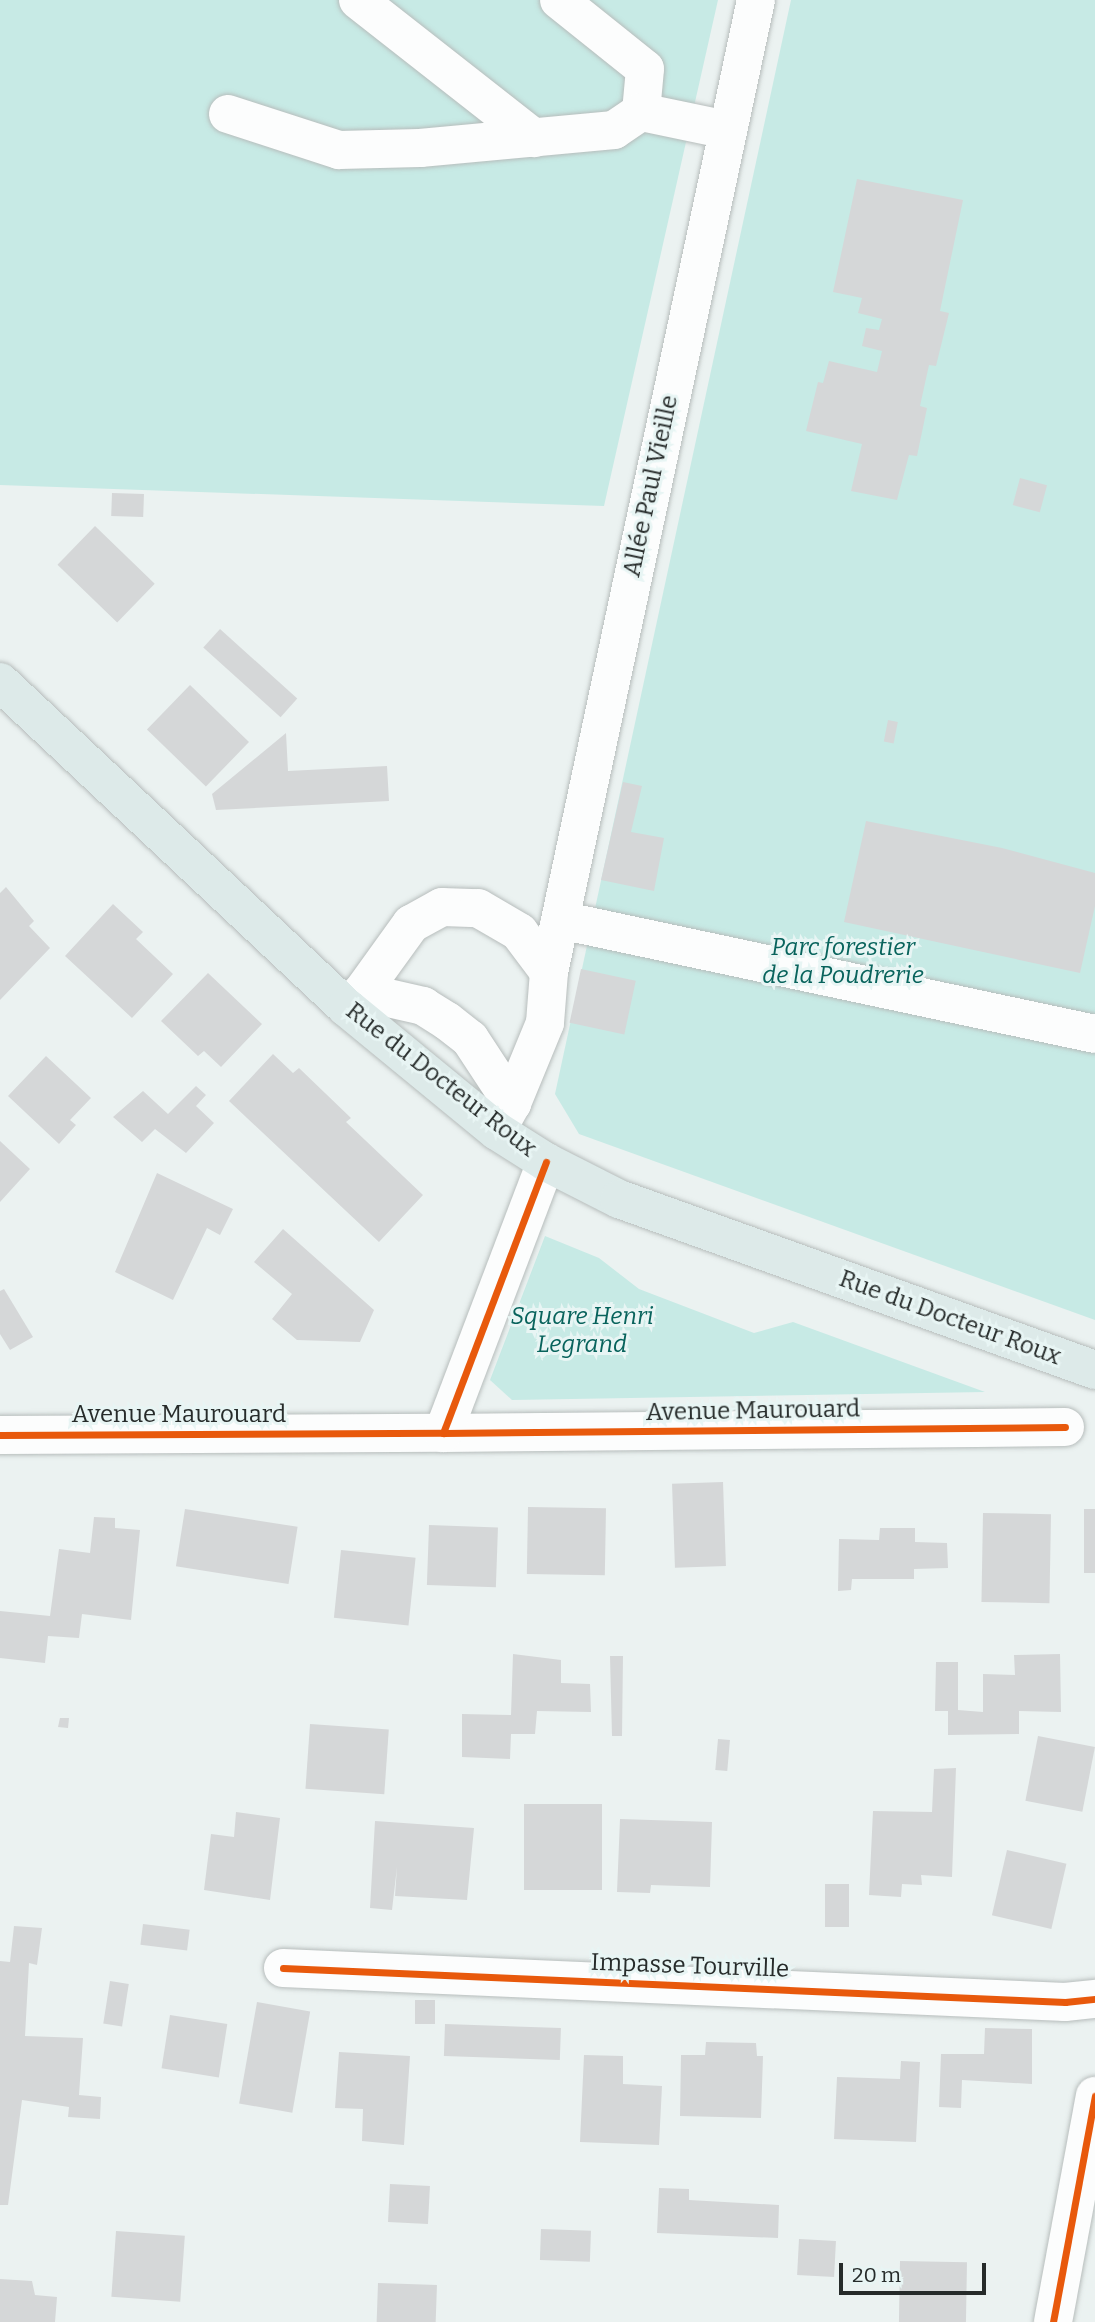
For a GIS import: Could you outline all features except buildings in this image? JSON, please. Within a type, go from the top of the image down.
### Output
[{"type":"main road","name":"Rue du Docteur Roux","points":[[0,682],[354,1000],[504,1117],[546,1163],[619,1199],[1095,1370]]},
{"type":"street","points":[[358,0],[534,138]]},
{"type":"street","points":[[559,0],[645,69],[641,112]]},
{"type":"street","name":"Allée Paul Vieille","points":[[549,972],[756,0]]},
{"type":"street","points":[[228,114],[340,150],[534,138],[614,130],[641,112],[727,130]]},
{"type":"street","points":[[354,1000],[411,924],[442,907],[478,908],[519,932],[549,972],[545,1023],[504,1117]]},
{"type":"street","points":[[560,919],[1095,1034]]},
{"type":"street","points":[[354,1000],[422,1006],[447,1021],[470,1040],[504,1117]]},
{"type":"street","points":[[443,1433],[546,1163]]},
{"type":"street","name":"Avenue Maurouard","points":[[0,1435],[1065,1427]]},
{"type":"street","name":"Impasse Tourville","points":[[282,1969],[1065,2002],[1095,1999]]},
{"type":"street","points":[[1053,2322],[1095,2096]]},
{"type":"green space","points":[[0,0],[718,0],[604,506],[0,485]]},
{"type":"green space","name":"Parc forestier de la Poudrerie","points":[[791,0],[1095,0],[1095,1320],[579,1134],[555,1094]]},
{"type":"green space","name":"Square Henri Legrand","points":[[545,1236],[599,1258],[639,1289],[754,1333],[793,1322],[985,1392],[512,1400],[490,1380]]},
{"type":"cycle path","points":[[0,1435],[443,1433],[546,1162]]},
{"type":"cycle path","points":[[443,1433],[1065,1427]]},
{"type":"cycle path","points":[[283,1968],[1065,2002],[1095,1999]]},
{"type":"cycle path","points":[[1053,2322],[1095,2096]]}]
